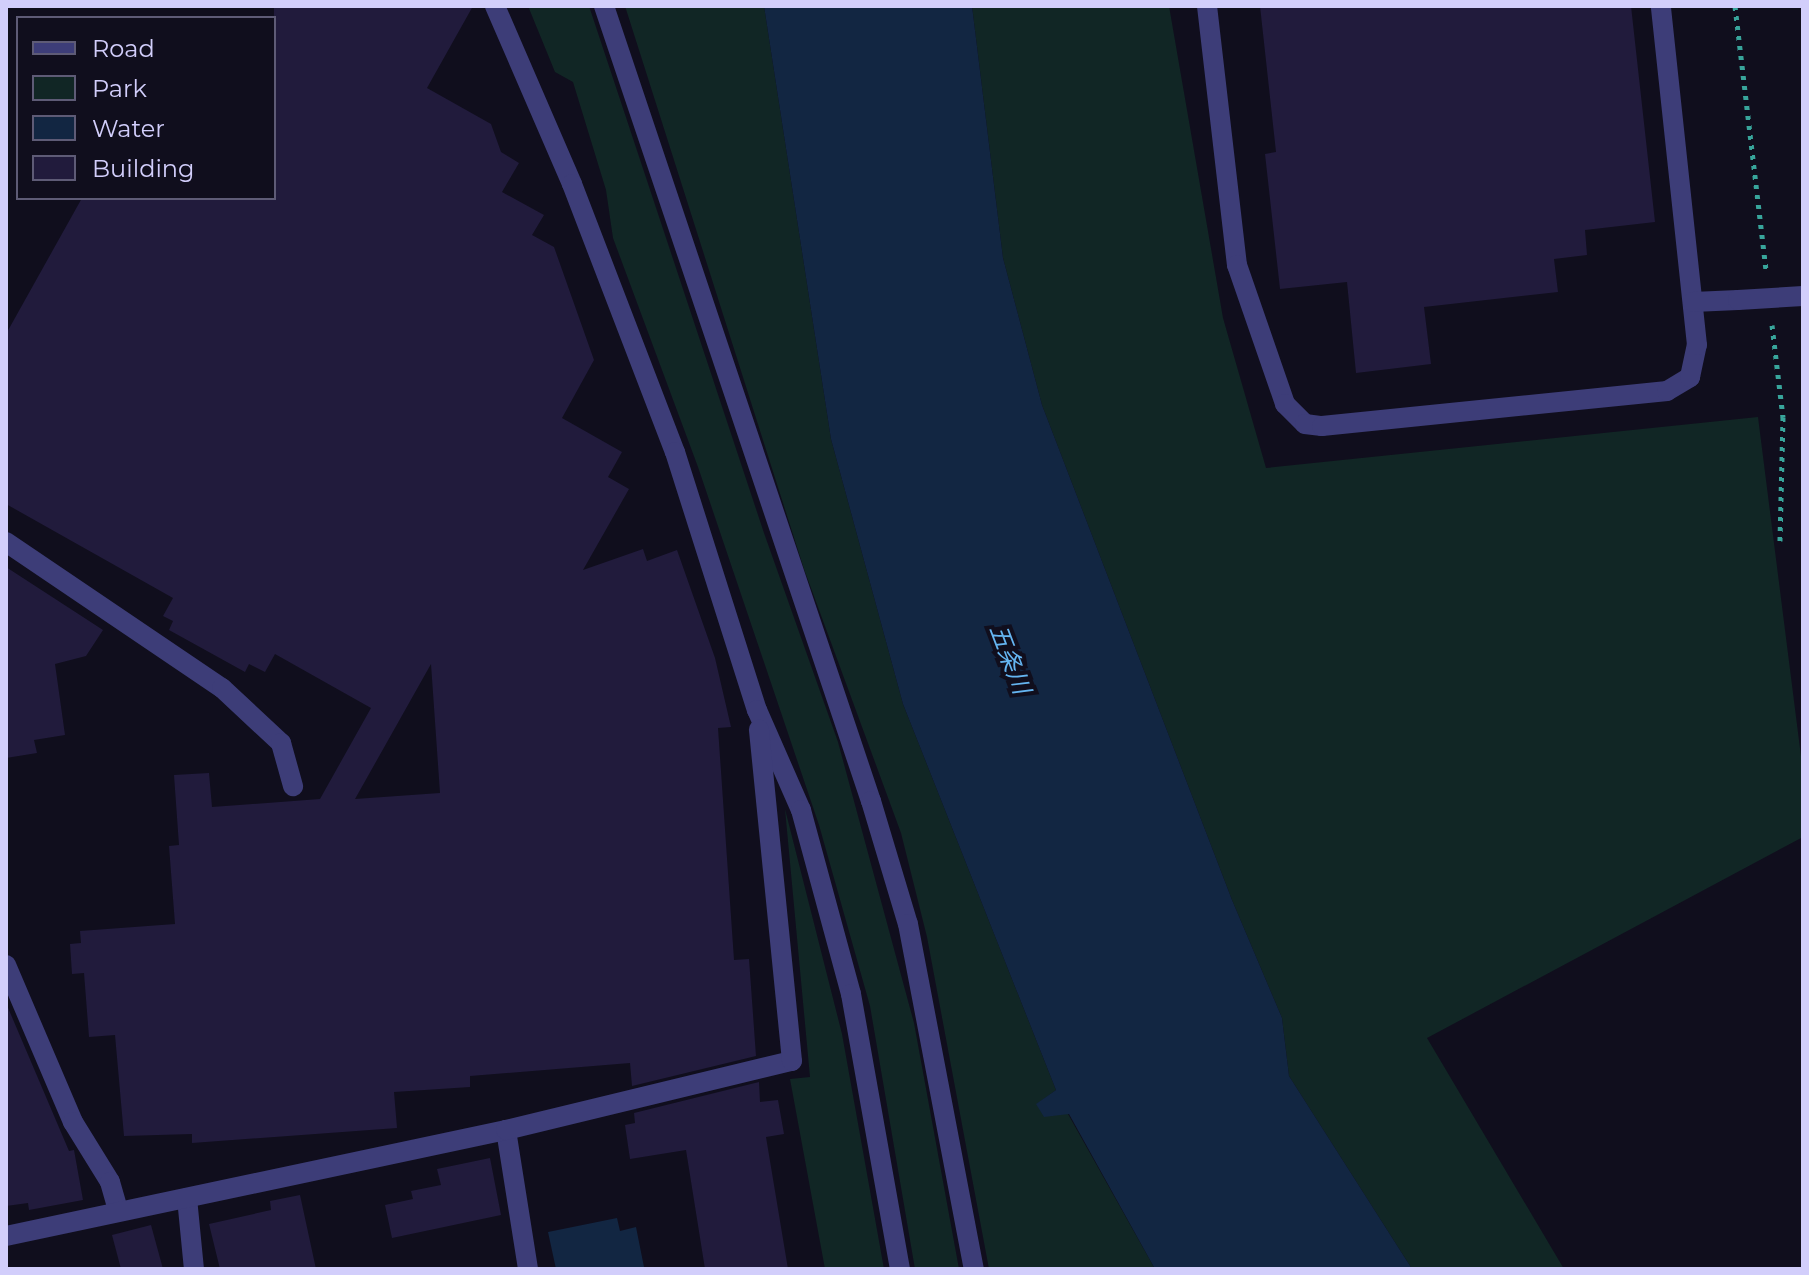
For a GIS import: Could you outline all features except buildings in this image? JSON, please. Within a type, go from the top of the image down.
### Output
[{"type":"street","points":[[495,6],[566,170],[675,452],[757,710],[801,810],[851,994],[900,1269]]},
{"type":"street","points":[[604,6],[871,801],[908,924],[974,1269]]},
{"type":"street","points":[[1207,6],[1237,265],[1285,404],[1305,424],[1322,426],[1667,391],[1690,377],[1697,345],[1661,6]]},
{"type":"street","points":[[1693,302],[1803,296]]},
{"type":"street","points":[[6,542],[222,688],[281,743],[293,786]]},
{"type":"street","points":[[6,1236],[506,1130],[792,1061],[757,710]]},
{"type":"street","points":[[6,965],[73,1122],[110,1182],[118,1210]]},
{"type":"street","points":[[506,1130],[528,1269]]},
{"type":"street","points":[[187,1198],[194,1269]]},
{"type":"green space","points":[[528,6],[589,6],[764,533],[838,742],[914,1023],[959,1269],[915,1269],[870,1006],[819,825],[698,467],[613,238],[606,190],[573,82],[555,72]]},
{"type":"green space","points":[[625,6],[764,6],[831,439],[903,704],[1056,1090],[1037,1104],[1068,1114],[1155,1269],[989,1269],[927,937],[901,833],[804,569]]},
{"type":"green space","points":[[972,6],[1169,6],[1223,318],[1266,468],[1758,417],[1803,772],[1803,837],[1427,1038],[1564,1269],[1412,1269],[1289,1076],[1282,1018],[1232,900],[1042,405],[1003,258]]},
{"type":"green space","points":[[785,809],[842,1034],[884,1269],[825,1269],[790,1079],[810,1077]]},
{"type":"water","name":"五条川","points":[[764,6],[972,6],[1003,258],[1042,405],[1232,900],[1282,1018],[1289,1076],[1412,1269],[1155,1269],[1069,1114],[1044,1117],[1036,1104],[1056,1090],[903,704],[831,439]]},
{"type":"water","points":[[617,1218],[620,1231],[636,1227],[644,1267],[556,1269],[548,1232]]}]
